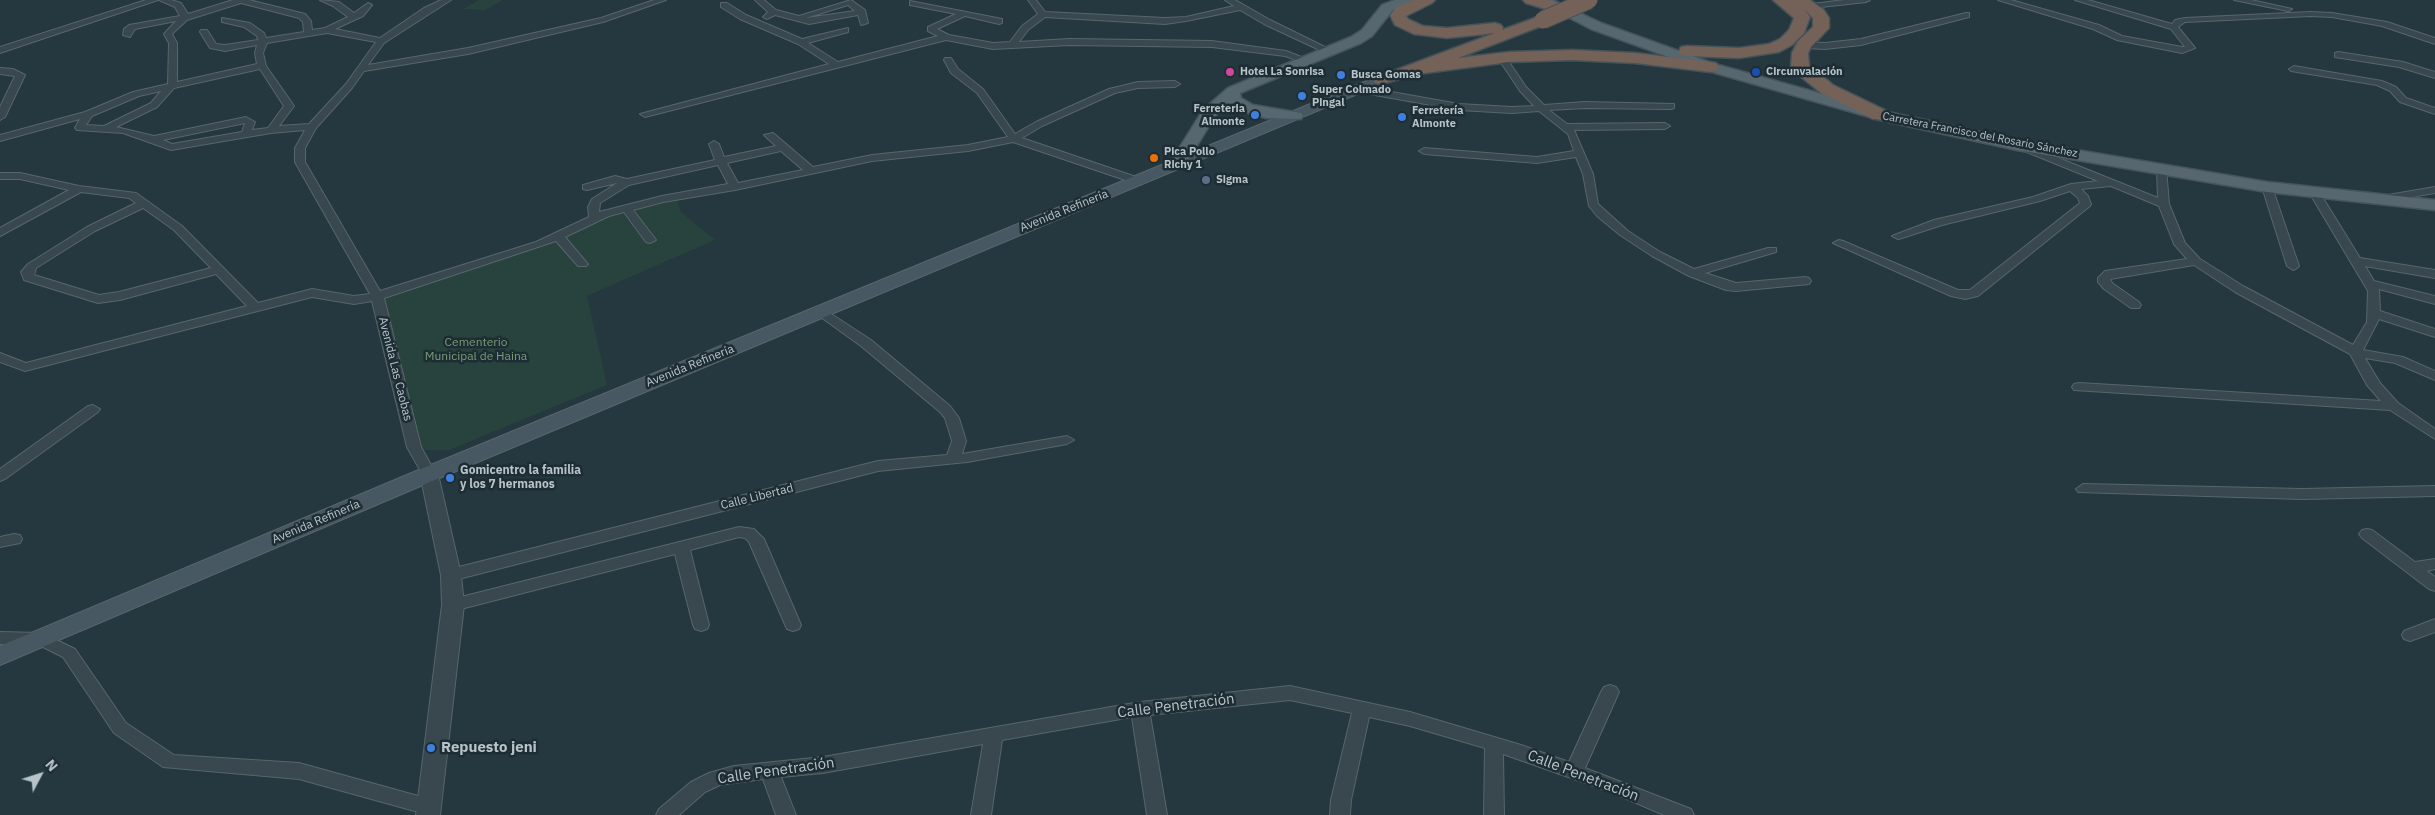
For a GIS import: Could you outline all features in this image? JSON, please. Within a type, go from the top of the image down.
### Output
[{"type":"highway","points":[[1427,0],[1403,10],[1398,15],[1401,22],[1420,31],[1447,33],[1496,28]]},
{"type":"highway","points":[[1416,69],[1534,12],[1589,0]]},
{"type":"highway","points":[[1652,46],[1712,54],[1739,53],[1773,48],[1786,42],[1796,33],[1801,24],[1802,17],[1792,6],[1781,0]]},
{"type":"highway","points":[[1806,3],[1821,18],[1821,28],[1804,45],[1799,63],[1808,75],[1827,90],[1880,115]]},
{"type":"highway","points":[[1381,79],[1412,62],[1534,12],[1561,4]]},
{"type":"highway","points":[[1381,79],[1416,69],[1537,55],[1597,56],[1710,67]]},
{"type":"main road","points":[[1178,163],[1209,113],[1233,91],[1356,40],[1367,33],[1387,8],[1407,0]]},
{"type":"main road","name":"Carretera Francisco del Rosario Sánchez","points":[[1542,0],[1561,4],[1596,26],[1710,67],[1880,115],[2017,144],[2162,170],[2267,187],[2388,198],[2435,205]]},
{"type":"main road","name":"Avenida Refinería","points":[[0,656],[429,474],[1381,79]]},
{"type":"main road","points":[[1233,91],[1232,97],[1247,108],[1273,114],[1295,116]]},
{"type":"street","points":[[0,50],[154,0]]},
{"type":"street","points":[[162,0],[181,7],[184,18]]},
{"type":"street","points":[[127,35],[128,30],[132,27],[157,20],[184,18],[241,0],[302,16],[307,21],[308,32]]},
{"type":"street","points":[[324,0],[336,4],[354,17]]},
{"type":"street","name":"Avenida Las Caobas","points":[[429,811],[453,605],[451,575],[429,474],[414,446],[378,296],[300,162],[300,148],[312,127],[362,69],[381,41],[427,10],[447,0]]},
{"type":"street","points":[[362,69],[468,51],[603,20],[662,0]]},
{"type":"street","points":[[759,0],[773,12],[809,21],[862,12]]},
{"type":"street","points":[[1032,0],[1043,14]]},
{"type":"street","points":[[1229,0],[1329,51]]},
{"type":"street","points":[[1806,3],[1866,0]]},
{"type":"street","points":[[2002,0],[2096,27],[2120,38],[2190,50],[2174,27],[2079,0]]},
{"type":"street","points":[[2238,0],[2384,24],[2435,42]]},
{"type":"street","points":[[794,18],[849,2],[862,12],[864,23]]},
{"type":"street","points":[[913,3],[999,21]]},
{"type":"street","points":[[327,30],[360,14],[368,5]]},
{"type":"street","points":[[724,5],[754,21],[802,42],[837,65]]},
{"type":"street","points":[[1012,46],[1025,28],[1043,14],[1166,21],[1186,19],[1241,7]]},
{"type":"street","points":[[754,21],[773,12]]},
{"type":"street","points":[[964,14],[932,27],[932,32],[946,38],[992,46],[1069,42],[1212,44],[1286,54],[1306,60]]},
{"type":"street","points":[[2174,27],[2178,22],[2185,20],[2321,14]]},
{"type":"street","points":[[1804,45],[1825,46],[1861,42],[1966,15]]},
{"type":"street","points":[[105,128],[154,105],[172,85],[174,72],[173,43],[168,34],[184,18]]},
{"type":"street","points":[[225,20],[256,29],[260,32],[263,41],[258,53],[262,66],[289,106],[271,130]]},
{"type":"street","points":[[204,32],[213,46],[217,47],[327,30],[381,41]]},
{"type":"street","points":[[802,42],[845,30]]},
{"type":"street","points":[[645,114],[871,55],[946,38]]},
{"type":"street","points":[[2338,55],[2400,64],[2435,75]]},
{"type":"street","points":[[1502,58],[1523,89],[1541,108],[1572,133],[1588,174],[1593,204],[1601,214],[1632,238],[1693,273],[1726,286],[1736,287],[1805,280]]},
{"type":"street","points":[[948,60],[954,71],[980,91],[1014,139],[1138,181]]},
{"type":"street","points":[[0,138],[88,114],[118,100],[172,85],[262,66]]},
{"type":"street","points":[[2294,69],[2379,83],[2393,89],[2403,100],[2435,111]]},
{"type":"street","points":[[0,71],[20,74],[0,117]]},
{"type":"street","points":[[0,357],[25,367],[312,293],[354,300],[378,296],[558,236],[594,218],[626,208],[662,199],[735,187],[872,158],[968,148],[1014,139],[1039,124],[1112,91],[1138,85],[1175,84]]},
{"type":"street","points":[[1358,89],[1459,107],[1512,110],[1585,105],[1671,106]]},
{"type":"street","points":[[88,114],[80,128],[88,130],[105,128],[135,132],[165,145],[177,146],[271,130],[312,127]]},
{"type":"street","points":[[154,139],[246,120],[250,122],[246,135]]},
{"type":"street","points":[[1566,128],[1665,126]]},
{"type":"street","points":[[770,135],[810,170]]},
{"type":"street","points":[[714,144],[721,162],[735,187]]},
{"type":"street","points":[[2017,144],[2164,204]]},
{"type":"street","points":[[594,218],[593,207],[596,201],[625,182],[784,147]]},
{"type":"street","points":[[1424,151],[1537,160],[1580,153]]},
{"type":"street","points":[[2162,170],[2164,204],[2180,244],[2196,261],[2239,290],[2355,352],[2398,360],[2435,376]]},
{"type":"street","points":[[1,176],[20,176],[80,189],[132,195],[178,228],[256,308]]},
{"type":"street","points":[[587,187],[615,179],[625,182]]},
{"type":"street","points":[[1898,236],[1938,222],[2036,199],[2071,187],[2111,183]]},
{"type":"street","points":[[1838,243],[1955,292],[1965,295],[1974,293],[2086,204],[2083,196],[2071,187]]},
{"type":"street","points":[[2267,187],[2293,266]]},
{"type":"street","points":[[0,233],[80,189]]},
{"type":"street","points":[[2388,198],[2435,190]]},
{"type":"street","points":[[2314,192],[2374,291],[2373,322],[2355,352]]},
{"type":"street","points":[[145,203],[91,229],[32,266],[27,272],[28,277],[98,299],[120,296],[218,270]]},
{"type":"street","points":[[626,208],[650,240]]},
{"type":"street","points":[[558,236],[582,264]]},
{"type":"street","points":[[1693,273],[1772,250]]},
{"type":"street","points":[[2134,305],[2108,286],[2104,282],[2104,278],[2109,274],[2196,261]]},
{"type":"street","points":[[2355,261],[2435,274]]},
{"type":"street","points":[[2369,283],[2435,300]]},
{"type":"street","points":[[822,312],[866,343],[945,409],[952,418],[960,441],[958,449],[951,460]]},
{"type":"street","points":[[2374,314],[2435,333]]},
{"type":"street","points":[[2355,352],[2374,386],[2393,406],[2435,435]]},
{"type":"street","points":[[2079,387],[2393,406]]},
{"type":"street","points":[[0,476],[93,409]]},
{"type":"street","name":"Calle Libertad","points":[[451,575],[878,466],[951,460],[1067,440]]},
{"type":"street","points":[[2083,489],[2302,494],[2435,492]]},
{"type":"street","points":[[453,605],[739,532],[749,533],[756,539],[793,625]]},
{"type":"street","points":[[2367,534],[2435,585]]},
{"type":"street","points":[[681,547],[701,625]]},
{"type":"street","points":[[2412,568],[2435,564]]},
{"type":"street","points":[[2410,635],[2435,625]]},
{"type":"street","points":[[0,638],[42,639],[69,653],[120,728],[170,762],[299,771],[429,811]]},
{"type":"street","points":[[1574,772],[1610,692]]},
{"type":"street","name":"Calle Penetración","points":[[666,815],[707,782],[734,774],[769,772],[823,765],[1140,709],[1284,693],[1298,694],[1410,719],[1494,744],[1574,772],[1684,815]]},
{"type":"street","points":[[1340,815],[1341,800],[1362,708]]},
{"type":"street","points":[[1140,709],[1157,815]]},
{"type":"street","points":[[981,815],[994,736]]},
{"type":"street","points":[[1494,744],[1494,815]]},
{"type":"street","points":[[769,772],[786,815]]},
{"type":"green space","points":[[479,0],[503,0],[485,10],[463,9]]},
{"type":"green space","name":"Cementerio Municipal de Haina","points":[[677,197],[680,211],[715,240],[587,296],[607,385],[449,450],[423,450],[414,447],[377,296],[540,244],[594,218]]},
{"type":"place","name":"Hotel La Sonrisa","points":[[1230,72]]},
{"type":"place","name":"Circunvalación","points":[[1756,72]]},
{"type":"place","name":"Busca Gomas","points":[[1341,75]]},
{"type":"place","name":"Super Colmado Pingal","points":[[1302,96]]},
{"type":"place","name":"Ferreteria Almonte","points":[[1255,115]]},
{"type":"place","name":"Ferretería Almonte","points":[[1402,117]]},
{"type":"place","name":"Pica Pollo Richy 1","points":[[1154,158]]},
{"type":"place","name":"Sigma","points":[[1206,180]]},
{"type":"place","name":"Gomicentro la familia y los 7 hermanos","points":[[450,478]]},
{"type":"place","name":"Repuesto jeni","points":[[431,748]]}]
